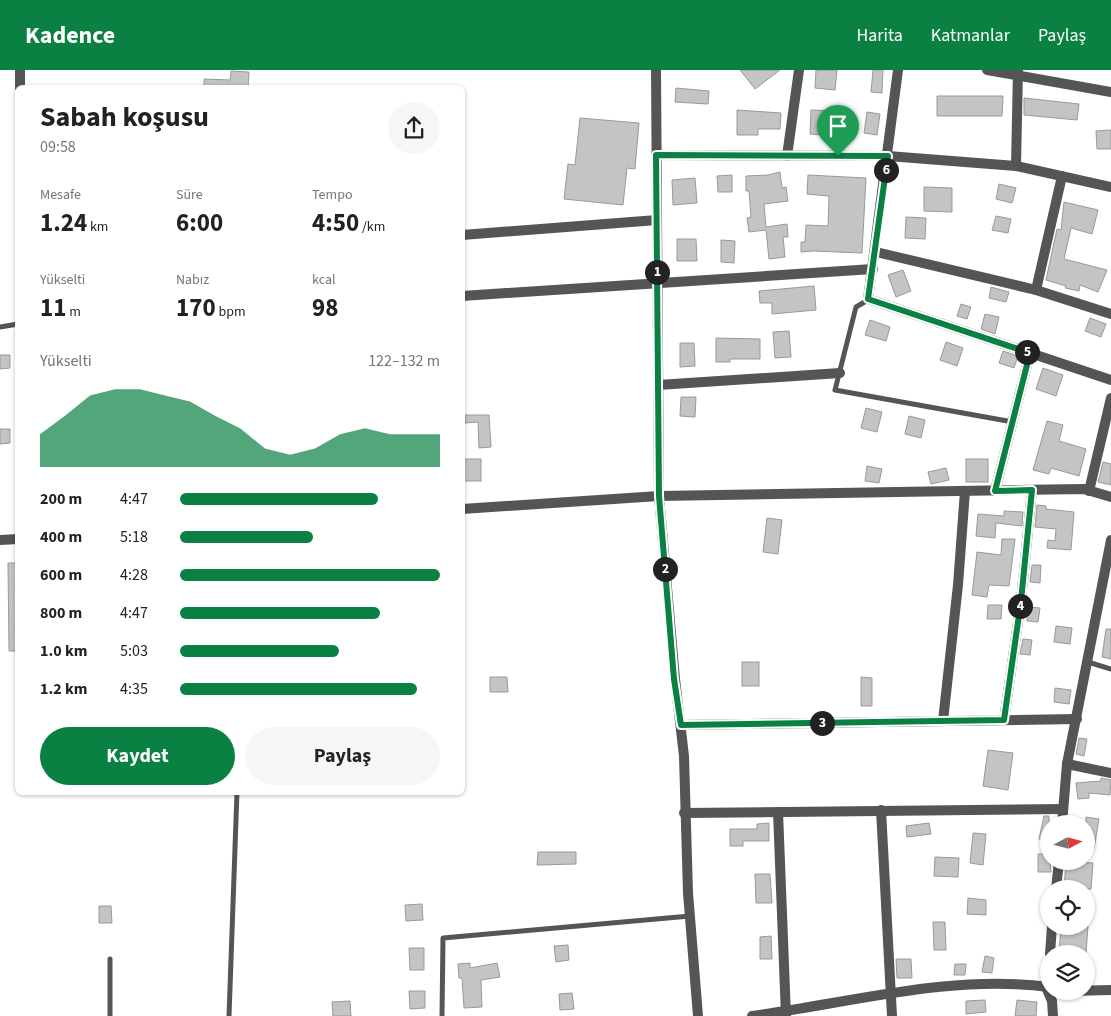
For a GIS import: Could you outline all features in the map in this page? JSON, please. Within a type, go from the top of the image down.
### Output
[{"type":"street","points":[[20,70],[20,85]]},
{"type":"street","points":[[656,70],[659,496],[674,679],[684,756],[684,813],[698,1016]]},
{"type":"street","points":[[787,156],[799,70]]},
{"type":"street","points":[[898,70],[876,252],[868,299],[1111,380]]},
{"type":"street","points":[[987,70],[1018,73],[1111,92]]},
{"type":"street","points":[[1016,166],[1018,73]]},
{"type":"street","points":[[656,155],[888,156],[1016,166],[1111,187]]},
{"type":"street","points":[[1036,290],[1062,176]]},
{"type":"street","points":[[465,235],[657,220]]},
{"type":"street","points":[[876,252],[1036,290],[1111,314]]},
{"type":"street","points":[[465,296],[873,269]]},
{"type":"street","points":[[995,491],[1030,353]]},
{"type":"street","points":[[658,385],[840,373]]},
{"type":"street","points":[[1090,491],[1111,398]]},
{"type":"street","points":[[465,509],[659,496],[1032,490],[1090,491],[1111,497]]},
{"type":"street","points":[[1004,720],[1021,601],[1032,490]]},
{"type":"street","points":[[943,721],[958,585],[965,491]]},
{"type":"street","points":[[0,540],[15,539]]},
{"type":"street","points":[[1063,815],[1067,764],[1111,540]]},
{"type":"street","points":[[681,725],[1077,719]]},
{"type":"street","points":[[1067,764],[1111,773]]},
{"type":"street","points":[[684,813],[1063,808]]},
{"type":"street","points":[[881,810],[892,1016]]},
{"type":"street","points":[[778,812],[785,1014]]},
{"type":"street","points":[[752,1016],[785,1014],[890,992],[996,984],[1040,987]]},
{"type":"street","points":[[1095,990],[1111,990]]},
{"type":"street","points":[[1052,1000],[1053,1016]]},
{"type":"lane","points":[[868,299],[856,307],[835,390],[1013,422]]},
{"type":"lane","points":[[0,327],[15,324]]},
{"type":"lane","points":[[1088,662],[1111,669]]},
{"type":"lane","points":[[228,1016],[237,795]]},
{"type":"lane","points":[[442,1016],[443,938],[690,916]]},
{"type":"lane","points":[[110,959],[110,1016]]},
{"type":"building","points":[[740,70],[780,70],[755,89]]},
{"type":"building","points":[[816,70],[837,70],[835,90],[815,88]]},
{"type":"building","points":[[873,70],[883,70],[882,93],[871,92]]},
{"type":"building","points":[[231,71],[249,72],[248,85],[204,85],[204,79],[230,80]]},
{"type":"building","points":[[676,88],[709,91],[708,104],[675,102]]},
{"type":"building","points":[[937,96],[1003,96],[1002,116],[937,116]]},
{"type":"building","points":[[1024,98],[1079,104],[1077,120],[1024,115]]},
{"type":"building","points":[[737,110],[781,113],[780,129],[758,129],[758,135],[737,135]]},
{"type":"building","points":[[811,110],[836,111],[834,136],[810,134]]},
{"type":"building","points":[[867,112],[880,114],[877,135],[864,133]]},
{"type":"building","points":[[580,118],[639,123],[635,169],[627,168],[623,205],[564,199],[568,164],[575,165]]},
{"type":"building","points":[[1111,130],[1111,149],[1097,149],[1096,131]]},
{"type":"building","points":[[780,172],[782,188],[786,187],[788,201],[764,204],[766,227],[787,224],[788,237],[783,237],[785,257],[769,259],[766,230],[749,232],[747,218],[751,217],[749,191],[746,191],[746,176],[768,175]]},
{"type":"building","points":[[732,175],[732,192],[718,192],[717,176]]},
{"type":"building","points":[[808,175],[866,178],[862,253],[801,252],[801,242],[805,242],[806,225],[828,226],[829,196],[807,194]]},
{"type":"building","points":[[695,178],[697,203],[673,205],[672,180]]},
{"type":"building","points":[[999,184],[1016,188],[1012,203],[996,199]]},
{"type":"building","points":[[924,187],[952,188],[952,212],[924,211]]},
{"type":"building","points":[[1064,202],[1098,210],[1092,234],[1071,228],[1064,259],[1107,270],[1098,292],[1080,285],[1079,291],[1065,288],[1066,286],[1046,280],[1057,229],[1061,230]]},
{"type":"building","points":[[996,216],[1011,219],[1008,233],[992,230]]},
{"type":"building","points":[[906,217],[926,218],[925,239],[905,238]]},
{"type":"building","points":[[677,239],[696,239],[697,261],[677,261]]},
{"type":"building","points":[[721,240],[735,241],[734,263],[721,262]]},
{"type":"building","points":[[903,270],[911,291],[896,297],[888,275]]},
{"type":"building","points":[[814,286],[816,310],[772,314],[772,303],[760,303],[759,291]]},
{"type":"building","points":[[991,287],[1009,292],[1006,302],[989,298]]},
{"type":"building","points":[[961,304],[971,307],[967,319],[957,316]]},
{"type":"building","points":[[985,314],[999,317],[995,334],[981,329]]},
{"type":"building","points":[[1090,318],[1106,324],[1101,337],[1085,331]]},
{"type":"building","points":[[870,320],[890,327],[886,341],[865,335]]},
{"type":"building","points":[[789,331],[791,357],[775,358],[773,332]]},
{"type":"building","points":[[716,338],[760,339],[760,359],[730,359],[730,362],[716,362]]},
{"type":"building","points":[[946,342],[963,348],[957,366],[940,360]]},
{"type":"building","points":[[680,343],[694,343],[695,366],[680,367]]},
{"type":"building","points":[[1003,351],[1018,356],[1014,368],[999,363]]},
{"type":"building","points":[[0,355],[10,355],[10,368],[0,369]]},
{"type":"building","points":[[1043,368],[1063,375],[1056,396],[1036,389]]},
{"type":"building","points":[[681,397],[696,397],[695,417],[680,416]]},
{"type":"building","points":[[866,408],[882,412],[877,432],[861,428]]},
{"type":"building","points":[[465,415],[489,415],[491,447],[479,448],[478,422],[465,423]]},
{"type":"building","points":[[909,416],[925,420],[921,438],[905,434]]},
{"type":"building","points":[[1047,421],[1063,425],[1059,441],[1086,449],[1079,476],[1051,468],[1049,474],[1033,470]]},
{"type":"building","points":[[0,429],[10,429],[10,443],[0,444]]},
{"type":"building","points":[[465,459],[481,459],[481,481],[465,481]]},
{"type":"building","points":[[966,459],[988,459],[988,482],[966,482]]},
{"type":"building","points":[[1103,462],[1111,464],[1111,485],[1098,482]]},
{"type":"building","points":[[867,466],[882,469],[879,483],[865,481]]},
{"type":"building","points":[[946,468],[949,480],[931,484],[928,472]]},
{"type":"building","points":[[1037,505],[1046,506],[1046,509],[1074,512],[1071,550],[1047,548],[1048,540],[1055,541],[1056,529],[1035,527]]},
{"type":"building","points":[[1004,511],[1023,512],[1022,526],[996,523],[995,538],[976,536],[978,514],[1004,516]]},
{"type":"building","points":[[767,518],[782,520],[778,554],[763,552]]},
{"type":"building","points":[[1002,539],[1015,539],[1009,586],[989,585],[987,597],[972,595],[977,552],[1001,555]]},
{"type":"building","points":[[8,563],[15,563],[15,651],[9,651]]},
{"type":"building","points":[[1032,565],[1041,565],[1040,583],[1030,582]]},
{"type":"building","points":[[988,605],[1002,605],[1001,619],[987,619]]},
{"type":"building","points":[[1028,607],[1040,608],[1038,622],[1027,621]]},
{"type":"building","points":[[1056,626],[1072,628],[1070,644],[1054,642]]},
{"type":"building","points":[[1106,629],[1111,629],[1111,659],[1102,657]]},
{"type":"building","points":[[1023,639],[1032,640],[1030,655],[1020,654]]},
{"type":"building","points":[[742,662],[759,662],[759,686],[742,686]]},
{"type":"building","points":[[490,677],[507,677],[508,692],[490,692]]},
{"type":"building","points":[[861,677],[872,678],[872,706],[861,706]]},
{"type":"building","points":[[1055,688],[1071,690],[1069,704],[1054,702]]},
{"type":"building","points":[[1079,738],[1087,739],[1084,756],[1076,754]]},
{"type":"building","points":[[988,750],[1013,753],[1008,790],[983,786]]},
{"type":"building","points":[[1101,778],[1111,780],[1110,795],[1089,793],[1089,798],[1078,799],[1076,783],[1101,781]]},
{"type":"building","points":[[1095,818],[1099,819],[1095,843]]},
{"type":"building","points":[[769,823],[769,841],[743,841],[743,846],[730,846],[730,829],[757,829],[757,824]]},
{"type":"building","points":[[929,823],[931,834],[907,837],[906,826]]},
{"type":"building","points":[[973,833],[986,834],[983,865],[970,863]]},
{"type":"building","points":[[538,852],[576,852],[576,864],[537,865]]},
{"type":"building","points":[[1038,854],[1040,854],[1040,870],[1051,870],[1051,872],[1038,872]]},
{"type":"building","points":[[935,857],[959,858],[958,877],[934,876]]},
{"type":"building","points":[[1065,870],[1092,870],[1092,880],[1065,880]]},
{"type":"building","points":[[755,874],[770,874],[772,903],[756,903]]},
{"type":"building","points":[[968,898],[986,900],[986,915],[967,914]]},
{"type":"building","points":[[422,904],[423,920],[406,921],[405,905]]},
{"type":"building","points":[[99,906],[111,906],[112,923],[99,923]]},
{"type":"building","points":[[933,922],[945,922],[946,950],[934,950]]},
{"type":"building","points":[[1060,935],[1087,935],[1087,945],[1060,945]]},
{"type":"building","points":[[771,936],[772,959],[760,959],[760,937]]},
{"type":"building","points":[[568,945],[569,960],[556,962],[554,946]]},
{"type":"building","points":[[409,948],[424,948],[424,970],[410,970]]},
{"type":"building","points":[[985,956],[994,958],[992,973],[982,972]]},
{"type":"building","points":[[896,959],[911,959],[912,978],[897,978]]},
{"type":"building","points":[[470,963],[470,968],[497,963],[500,977],[481,980],[482,1007],[464,1008],[462,978],[459,978],[458,964]]},
{"type":"building","points":[[955,964],[966,964],[965,975],[954,975]]},
{"type":"building","points":[[409,991],[425,991],[425,1008],[410,1009]]},
{"type":"building","points":[[572,993],[574,1009],[560,1010],[559,994]]},
{"type":"building","points":[[985,1000],[986,1012],[966,1014],[966,1001]]},
{"type":"building","points":[[1017,1000],[1037,1002],[1036,1016],[1015,1016]]},
{"type":"building","points":[[350,1001],[351,1016],[333,1016],[332,1002]]},
{"type":"route","points":[[656,155],[838,156],[888,156],[868,299],[1030,353],[995,491],[1032,490],[1021,601],[1004,720],[681,725],[674,679],[659,496],[656,155]]}]
